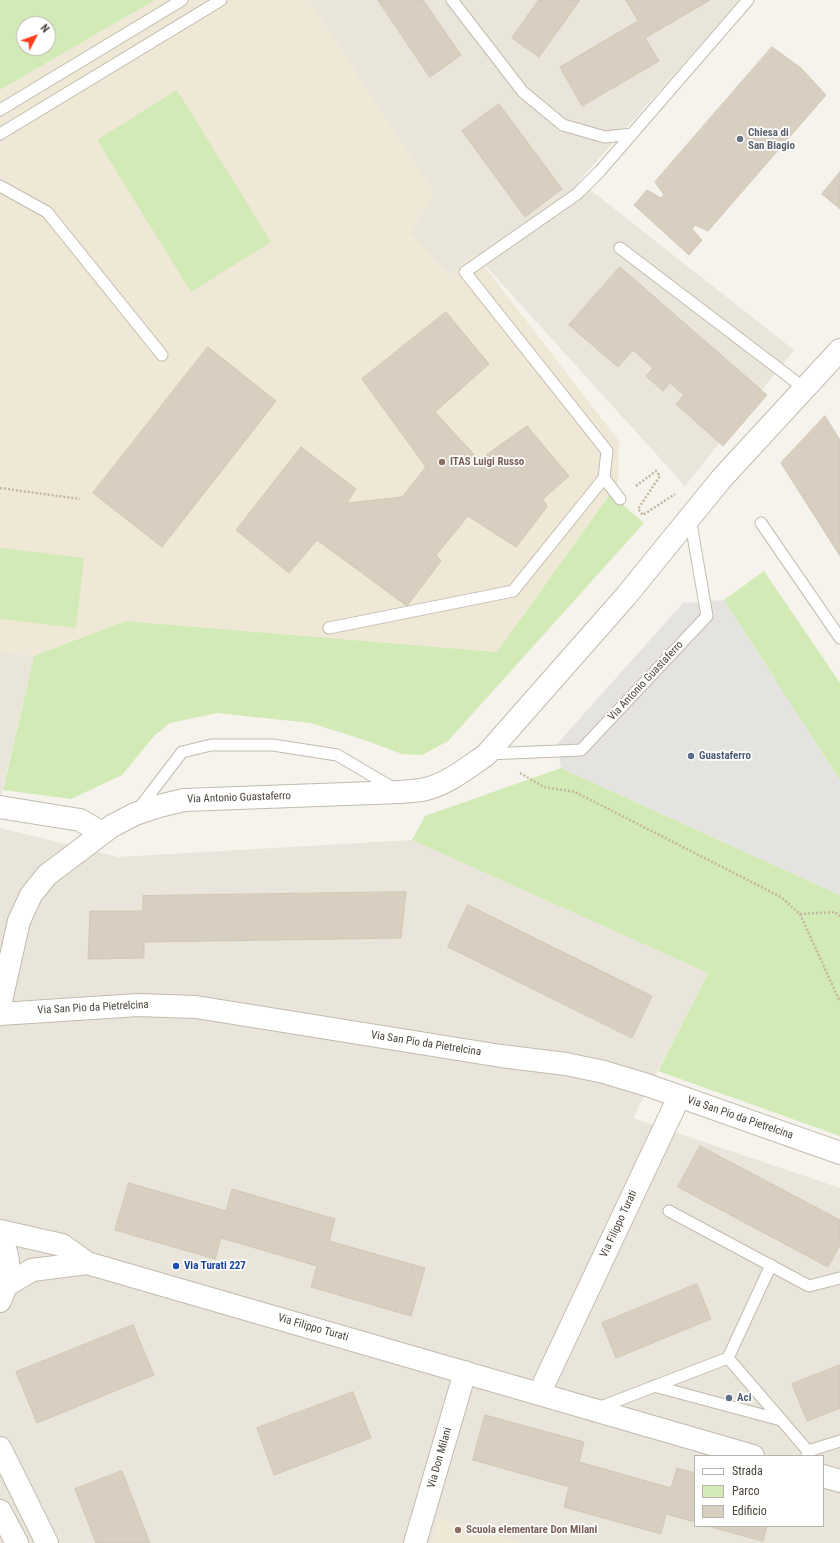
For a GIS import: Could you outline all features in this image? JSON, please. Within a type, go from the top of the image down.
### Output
[{"type":"street","name":"Via Antonio Guastaferro","points":[[0,1005],[6,954],[31,894],[47,875],[112,826],[135,814],[184,800],[424,790],[444,783],[486,754],[626,596],[722,478],[840,350]]},
{"type":"street","points":[[0,807],[80,820],[102,834]]},
{"type":"street","name":"Via San Pio da Pietrelcina","points":[[0,1014],[138,1004],[196,1007],[494,1055],[566,1064],[604,1072],[633,1081],[840,1153]]},
{"type":"street","name":"Via Filippo Turati","points":[[539,1394],[679,1097]]},
{"type":"street","points":[[0,1231],[62,1245],[87,1263]]},
{"type":"street","points":[[0,1238],[5,1246],[9,1266],[4,1293]]},
{"type":"street","points":[[4,1293],[32,1270],[87,1263]]},
{"type":"street","name":"Via Filippo Turati","points":[[87,1263],[750,1455]]},
{"type":"street","name":"Via Don Milani","points":[[415,1543],[465,1372]]},
{"type":"street","points":[[0,1448],[47,1543]]},
{"type":"street","points":[[824,1476],[840,1481]]},
{"type":"street","points":[[0,1511],[17,1543]]},
{"type":"lane","points":[[0,110],[182,0]]},
{"type":"lane","points":[[0,134],[221,0]]},
{"type":"lane","points":[[452,0],[524,92],[563,126],[605,137],[632,134]]},
{"type":"lane","points":[[329,628],[513,591],[604,478],[607,451],[465,272],[577,194],[600,171],[748,0]]},
{"type":"lane","points":[[0,186],[47,212],[162,355]]},
{"type":"lane","points":[[620,248],[804,388]]},
{"type":"lane","points":[[604,478],[620,499]]},
{"type":"lane","name":"Via Antonio Guastaferro","points":[[486,754],[581,750],[707,616],[696,509]]},
{"type":"lane","points":[[761,523],[840,638]]},
{"type":"lane","points":[[135,814],[182,752],[211,745],[273,745],[337,756],[400,792]]},
{"type":"lane","points":[[669,1211],[809,1286],[840,1278]]},
{"type":"lane","points":[[593,1410],[728,1358],[771,1265]]},
{"type":"lane","points":[[728,1358],[781,1420],[807,1454],[840,1440]]},
{"type":"lane","points":[[654,1386],[781,1420]]},
{"type":"path","points":[[620,499],[656,471],[660,476],[638,509],[643,515],[679,492],[696,509]]},
{"type":"path","points":[[0,488],[80,499]]},
{"type":"path","points":[[486,754],[544,787],[575,792],[781,897],[800,914],[840,1002]]},
{"type":"path","points":[[800,914],[835,912],[840,916]]},
{"type":"shaded area","points":[[155,0],[308,0],[434,193],[410,233],[449,276],[475,254],[619,441],[618,482],[497,652],[125,621],[34,656],[0,651],[0,90]]},
{"type":"shaded area","points":[[308,0],[740,0],[579,181],[794,350],[685,486],[475,254],[449,276],[410,233],[434,193]]},
{"type":"shaded area","name":"Guastaferro","points":[[724,600],[840,781],[840,895],[561,768],[557,744],[683,603]]},
{"type":"shaded area","points":[[0,651],[34,656],[0,800]]},
{"type":"shaded area","points":[[0,828],[118,857],[412,840],[708,973],[633,1118],[840,1188],[840,1543],[0,1543]]},
{"type":"shaded area","name":"Scuola elementare Don Milani","points":[[438,1518],[523,1543],[432,1543]]},
{"type":"green space","points":[[0,0],[155,0],[0,90]]},
{"type":"green space","points":[[177,90],[271,242],[191,292],[97,140]]},
{"type":"green space","points":[[610,494],[644,523],[448,741],[422,755],[402,754],[311,723],[217,713],[170,723],[155,735],[122,775],[71,799],[3,790],[34,656],[125,621],[497,652]]},
{"type":"green space","points":[[0,548],[84,558],[76,628],[0,619]]},
{"type":"green space","points":[[764,571],[840,683],[840,781],[724,600]]},
{"type":"green space","points":[[561,768],[840,895],[840,1136],[658,1071],[708,973],[412,840],[425,816]]},
{"type":"building","points":[[378,0],[423,0],[461,55],[430,77]]},
{"type":"building","points":[[539,0],[580,0],[539,57],[512,38]]},
{"type":"building","points":[[626,0],[710,0],[645,38],[659,61],[582,106],[560,67],[638,21]]},
{"type":"building","name":"Chiesa di San Biagio","points":[[772,47],[801,68],[826,95],[708,231],[695,225],[692,229],[702,240],[689,255],[634,205],[647,190],[661,198],[664,195],[655,182]]},
{"type":"building","points":[[499,104],[562,189],[525,217],[462,131]]},
{"type":"building","points":[[840,172],[840,209],[822,194]]},
{"type":"building","points":[[620,267],[767,395],[723,446],[676,404],[684,395],[670,383],[663,391],[646,376],[653,368],[633,350],[618,367],[569,325]]},
{"type":"building","points":[[446,312],[489,364],[435,412],[479,460],[527,426],[569,476],[543,499],[547,507],[516,547],[468,516],[436,555],[441,561],[407,606],[317,540],[289,573],[236,530],[301,447],[356,489],[347,503],[402,497],[426,467],[362,379]]},
{"type":"building","points":[[208,347],[276,401],[162,547],[93,493]]},
{"type":"building","points":[[825,416],[840,440],[840,556],[781,463]]},
{"type":"building","points":[[406,892],[401,938],[144,942],[144,958],[88,959],[90,911],[143,911],[143,896]]},
{"type":"building","points":[[468,905],[652,996],[632,1038],[448,947]]},
{"type":"building","points":[[700,1146],[840,1220],[840,1245],[828,1267],[678,1187]]},
{"type":"building","points":[[129,1183],[226,1211],[232,1189],[335,1219],[329,1241],[425,1268],[411,1316],[311,1287],[317,1266],[221,1238],[215,1259],[115,1230]]},
{"type":"building","points":[[697,1284],[711,1319],[616,1358],[602,1323]]},
{"type":"building","points":[[133,1325],[154,1375],[37,1423],[16,1372]]},
{"type":"building","points":[[840,1365],[840,1408],[807,1421],[792,1384]]},
{"type":"building","points":[[353,1392],[371,1438],[274,1475],[257,1428]]},
{"type":"building","points":[[485,1415],[584,1442],[579,1462],[671,1488],[677,1468],[694,1473],[694,1522],[666,1514],[661,1534],[564,1507],[569,1487],[473,1460]]},
{"type":"building","points":[[122,1471],[150,1543],[96,1543],[75,1489]]},
{"type":"building","points":[[712,1527],[767,1527],[763,1541]]},
{"type":"place","name":"Chiesa di San Biagio","points":[[740,139]]},
{"type":"place","name":"ITAS Luigi Russo","points":[[442,462]]},
{"type":"place","name":"Guastaferro","points":[[691,756]]},
{"type":"place","name":"Via Turati 227","points":[[176,1266]]},
{"type":"place","name":"Aci","points":[[729,1398]]},
{"type":"place","name":"Scuola elementare Don Milani","points":[[458,1530]]}]
